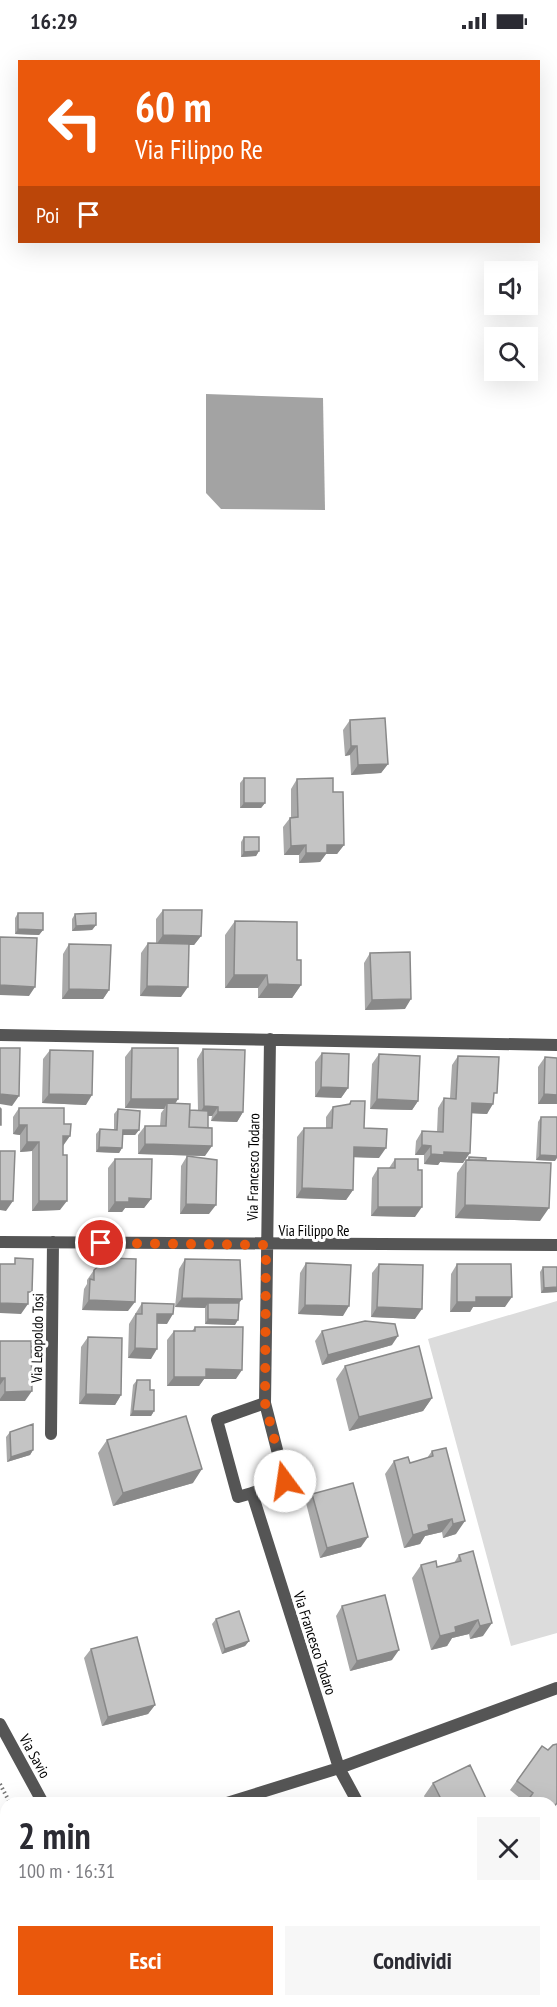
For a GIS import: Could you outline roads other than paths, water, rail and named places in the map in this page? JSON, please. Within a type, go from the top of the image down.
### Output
[{"type":"street","points":[[0,1035],[557,1046]]},
{"type":"street","name":"Via Francesco Todaro","points":[[270,1039],[265,1403],[285,1481],[252,1493],[339,1768],[355,1797]]},
{"type":"street","name":"Via Filippo Re","points":[[0,1242],[557,1245]]},
{"type":"street","name":"Via Leopoldo Tosi","points":[[51,1434],[53,1242]]},
{"type":"street","points":[[252,1493],[238,1497],[217,1420],[265,1403]]},
{"type":"street","points":[[246,1797],[339,1768],[557,1688]]},
{"type":"street","name":"Via Savio","points":[[0,1724],[40,1797]]}]
